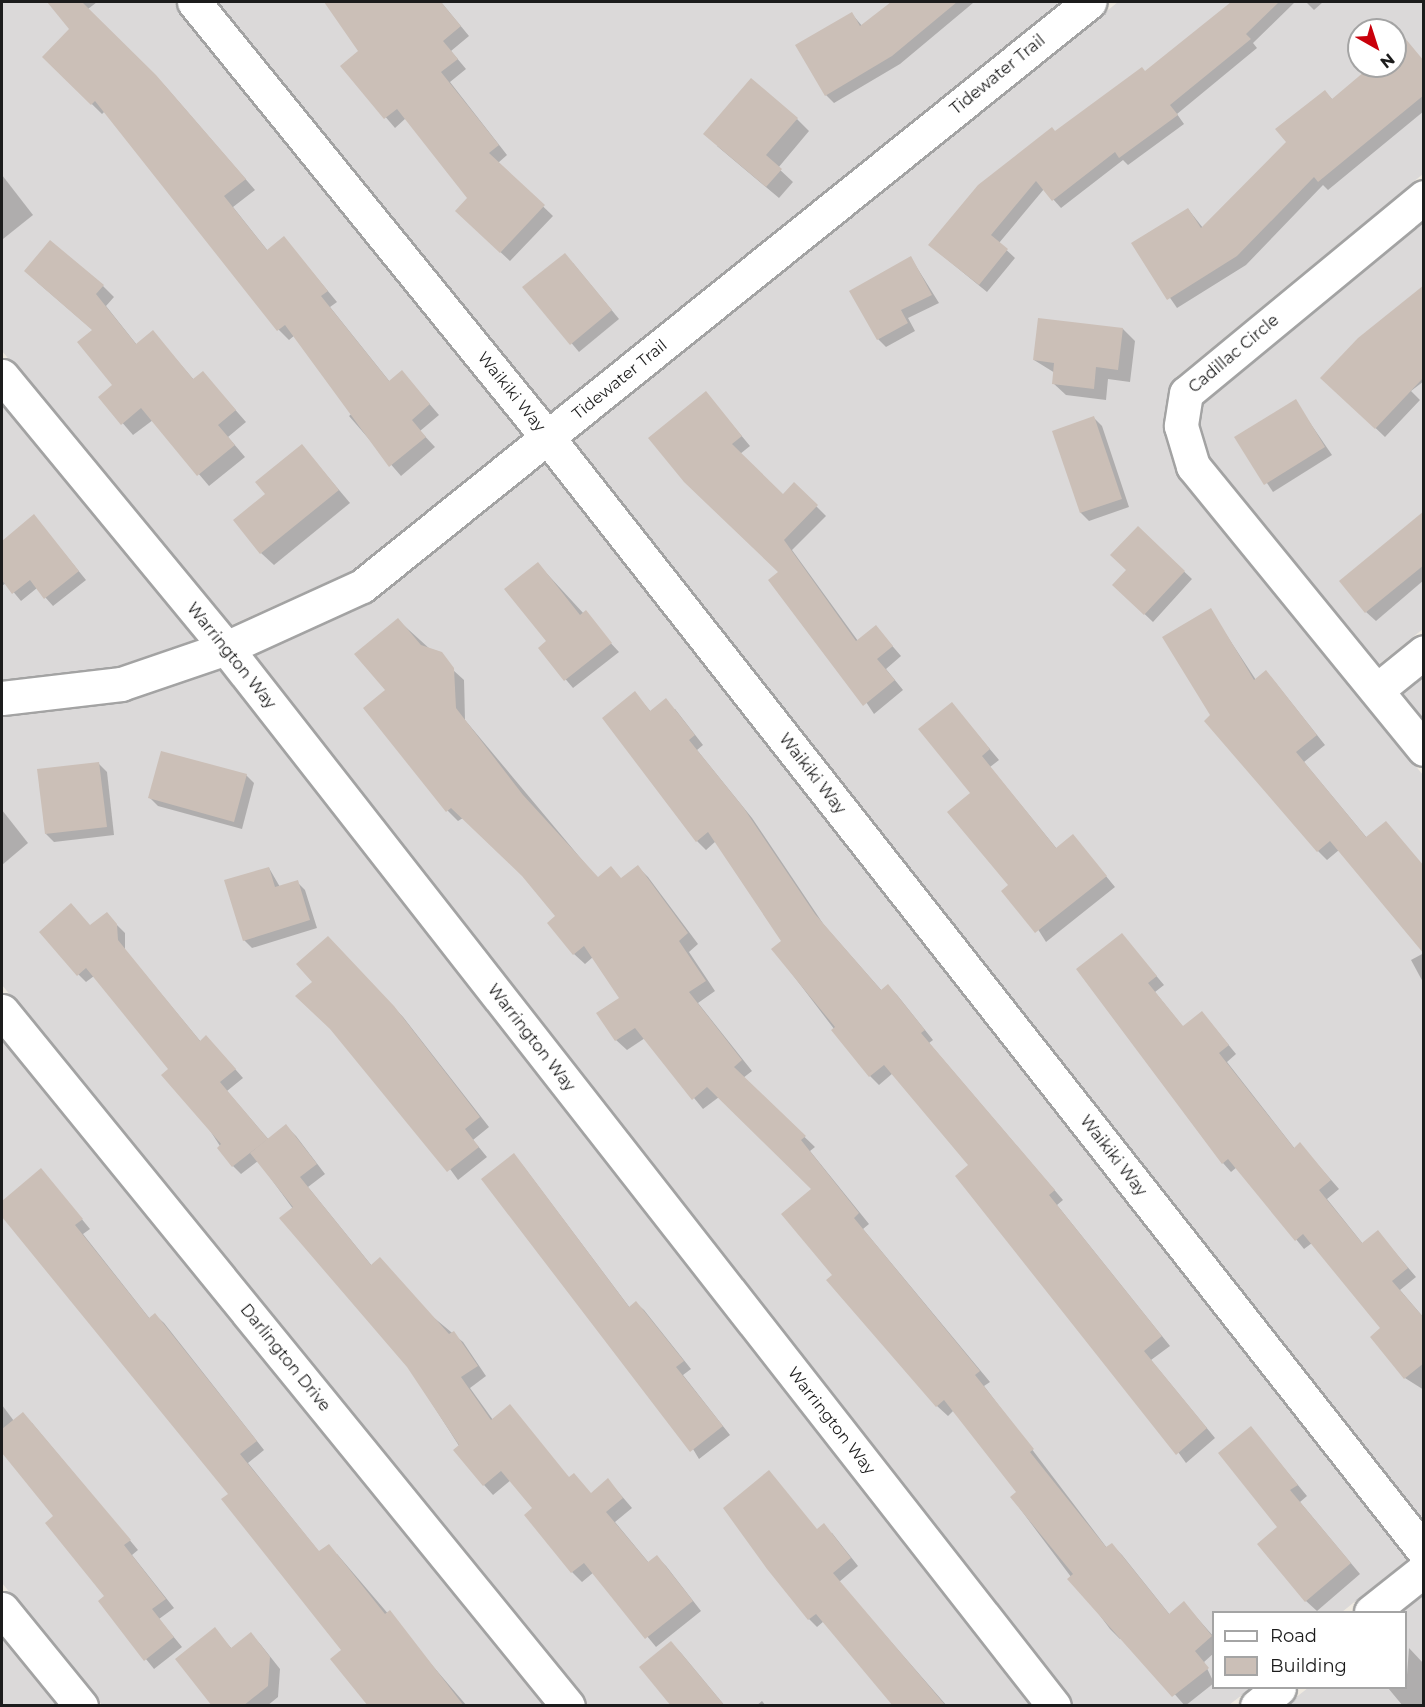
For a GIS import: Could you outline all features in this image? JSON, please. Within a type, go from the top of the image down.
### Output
[{"type":"street","name":"Waikiki Way","points":[[194,2],[548,438],[1424,1551]]},
{"type":"street","name":"Tidewater Trail","points":[[2,698],[121,684],[226,648],[362,586],[1089,2]]},
{"type":"street","name":"Cadillac Circle","points":[[1424,198],[1186,393],[1181,426],[1193,466],[1424,749]]},
{"type":"street","name":"Warrington Way","points":[[2,376],[226,648],[1054,1706]]},
{"type":"street","points":[[1377,690],[1424,652]]},
{"type":"street","name":"Darlington Drive","points":[[2,1011],[567,1706]]},
{"type":"street","points":[[1372,1611],[1424,1570]]},
{"type":"street","points":[[2,1609],[81,1706]]},
{"type":"street","points":[[1257,1706],[1278,1689]]},
{"type":"shaded area","points":[[2,2],[174,2],[524,434],[352,571],[229,626],[2,351]]},
{"type":"shaded area","points":[[215,2],[1060,2],[549,413]]},
{"type":"shaded area","points":[[1118,2],[1423,2],[1423,174],[1175,378],[1164,422],[1180,476],[1423,775],[1423,1524],[571,442]]},
{"type":"shaded area","points":[[1423,221],[1423,629],[1378,665],[1208,459],[1198,427],[1202,403]]},
{"type":"shaded area","points":[[2,402],[197,639],[115,667],[2,680]]},
{"type":"shaded area","points":[[546,462],[1409,1558],[1343,1611],[1212,1611],[1212,1689],[1250,1689],[1229,1705],[1074,1705],[253,656],[373,600]]},
{"type":"shaded area","points":[[221,669],[1033,1705],[588,1705],[2,985],[2,716],[128,701]]},
{"type":"shaded area","points":[[1423,676],[1423,723],[1401,694]]},
{"type":"shaded area","points":[[2,1036],[547,1705],[102,1705],[2,1583]]},
{"type":"shaded area","points":[[1423,1593],[1423,1705],[1286,1705],[1307,1689],[1407,1689],[1407,1611],[1401,1611]]},
{"type":"shaded area","points":[[2,1634],[60,1705],[2,1705]]},
{"type":"building","points":[[47,2],[82,2],[156,75],[246,179],[224,196],[267,250],[284,236],[328,291],[321,296],[389,381],[402,370],[430,404],[412,420],[426,437],[389,467],[285,325],[277,331],[95,101],[91,105],[42,57],[69,29]]},
{"type":"building","points":[[324,2],[441,2],[461,26],[443,41],[458,59],[441,72],[499,145],[489,153],[545,205],[500,253],[455,211],[467,198],[397,109],[384,119],[340,66],[358,51]]},
{"type":"building","points":[[891,2],[957,2],[892,56],[825,96],[795,45],[852,12],[860,26]]},
{"type":"building","points":[[1231,2],[1279,2],[1246,34],[1251,39],[1170,105],[1178,115],[1119,158],[1115,152],[1052,201],[1036,181],[991,235],[1008,249],[979,285],[928,245],[978,185],[1052,127],[1055,131],[1142,67],[1145,71]]},
{"type":"building","points":[[1407,40],[1424,61],[1424,95],[1318,182],[1314,177],[1237,256],[1167,300],[1131,243],[1188,208],[1201,228],[1286,142],[1275,129],[1325,90],[1332,99],[1357,78],[1407,78]]},
{"type":"building","points":[[751,78],[798,118],[766,155],[782,169],[766,187],[703,134]]},
{"type":"building","points":[[50,240],[104,285],[96,294],[136,344],[153,330],[193,379],[203,371],[236,410],[218,425],[235,445],[197,476],[141,408],[121,425],[98,397],[112,385],[77,342],[92,330],[24,271]]},
{"type":"building","points":[[565,253],[612,310],[570,345],[522,287]]},
{"type":"building","points":[[911,256],[932,295],[901,310],[908,323],[877,340],[849,291]]},
{"type":"building","points":[[1424,285],[1424,377],[1375,429],[1320,378],[1358,338]]},
{"type":"building","points":[[1038,318],[1123,328],[1118,370],[1096,367],[1094,389],[1052,384],[1054,363],[1033,360]]},
{"type":"building","points":[[706,391],[742,436],[732,444],[783,494],[794,482],[818,505],[784,540],[856,641],[876,625],[893,646],[877,659],[895,680],[863,706],[768,580],[778,572],[684,482],[648,438]]},
{"type":"building","points":[[1296,399],[1325,447],[1264,485],[1234,437]]},
{"type":"building","points":[[1094,416],[1122,499],[1080,513],[1052,431]]},
{"type":"building","points":[[302,444],[339,490],[260,554],[233,520],[265,494],[255,482]]},
{"type":"building","points":[[1424,511],[1424,565],[1365,613],[1339,581]]},
{"type":"building","points":[[34,514],[79,571],[44,599],[30,580],[12,594],[2,580],[2,541]]},
{"type":"building","points":[[1138,526],[1185,571],[1144,615],[1112,585],[1126,570],[1110,555]]},
{"type":"building","points":[[538,562],[580,615],[586,610],[612,643],[564,681],[538,648],[546,641],[504,589]]},
{"type":"building","points":[[1211,608],[1254,680],[1266,670],[1317,735],[1296,752],[1366,837],[1386,821],[1424,866],[1424,954],[1330,841],[1317,852],[1204,721],[1210,715],[1162,637]]},
{"type":"building","points":[[398,618],[421,645],[442,652],[454,668],[456,708],[523,795],[598,877],[611,866],[621,878],[638,865],[688,933],[679,941],[706,981],[689,992],[742,1060],[734,1067],[806,1136],[801,1140],[859,1213],[854,1218],[980,1371],[975,1375],[1034,1449],[1030,1452],[1106,1547],[1112,1543],[1169,1614],[1184,1601],[1212,1636],[1195,1651],[1209,1668],[1172,1697],[1067,1579],[1073,1574],[1010,1497],[1016,1492],[944,1400],[936,1407],[826,1280],[832,1275],[781,1214],[811,1189],[707,1087],[692,1100],[635,1028],[615,1041],[596,1013],[619,998],[584,946],[573,955],[547,923],[555,916],[522,876],[451,808],[446,812],[363,708],[385,690],[354,654]]},
{"type":"building","points":[[635,691],[650,711],[666,698],[695,735],[689,740],[743,807],[815,914],[881,990],[888,984],[925,1030],[921,1033],[1055,1190],[1049,1195],[1162,1336],[1144,1351],[1207,1428],[1176,1455],[955,1176],[968,1165],[884,1065],[869,1077],[831,1030],[835,1027],[771,949],[781,941],[708,832],[696,842],[602,718]]},
{"type":"building","points":[[952,702],[990,749],[982,756],[1056,848],[1073,834],[1107,876],[1035,933],[1001,891],[1008,885],[947,812],[970,793],[918,729]]},
{"type":"building","points":[[161,751],[247,774],[234,822],[148,798]]},
{"type":"building","points":[[99,762],[107,827],[45,834],[37,769]]},
{"type":"building","points":[[269,867],[275,887],[298,880],[310,920],[243,941],[224,880]]},
{"type":"building","points":[[71,903],[90,925],[107,912],[117,924],[118,940],[200,1041],[206,1035],[236,1069],[220,1082],[268,1139],[232,1167],[217,1148],[221,1144],[161,1075],[168,1069],[86,968],[77,976],[39,932]]},
{"type":"building","points":[[1122,933],[1157,976],[1148,983],[1183,1026],[1202,1011],[1229,1045],[1219,1053],[1294,1148],[1300,1142],[1331,1180],[1319,1190],[1362,1243],[1378,1230],[1408,1268],[1392,1281],[1424,1318],[1424,1363],[1404,1379],[1370,1337],[1380,1328],[1303,1234],[1295,1241],[1228,1159],[1222,1164],[1076,969]]},
{"type":"building","points":[[328,936],[394,1006],[480,1117],[465,1129],[479,1147],[447,1172],[330,1029],[295,996],[312,982],[296,964]]},
{"type":"building","points":[[286,1124],[317,1164],[300,1177],[371,1265],[380,1257],[449,1334],[454,1331],[478,1366],[461,1377],[491,1420],[510,1404],[569,1477],[574,1473],[591,1493],[608,1478],[623,1498],[606,1512],[648,1562],[657,1555],[693,1601],[645,1639],[584,1563],[571,1573],[524,1515],[532,1508],[501,1471],[483,1486],[453,1450],[459,1445],[407,1367],[279,1218],[293,1207],[250,1153]]},
{"type":"building","points":[[514,1153],[629,1307],[636,1301],[684,1361],[676,1367],[723,1426],[690,1452],[481,1179]]},
{"type":"building","points":[[41,1168],[83,1219],[75,1225],[149,1318],[155,1313],[257,1441],[240,1454],[319,1551],[329,1544],[385,1614],[390,1610],[464,1706],[368,1706],[330,1659],[341,1650],[221,1499],[228,1494],[2,1217],[2,1201]]},
{"type":"building","points":[[23,1412],[131,1540],[124,1545],[166,1599],[152,1609],[174,1637],[144,1661],[98,1601],[104,1596],[45,1523],[53,1516],[2,1453],[2,1429]]},
{"type":"building","points":[[1251,1426],[1298,1485],[1290,1490],[1351,1563],[1305,1602],[1257,1544],[1277,1527],[1218,1453]]},
{"type":"building","points":[[769,1470],[817,1529],[824,1523],[851,1558],[833,1573],[946,1706],[893,1706],[816,1614],[808,1620],[767,1569],[723,1508]]},
{"type":"building","points":[[215,1627],[231,1648],[251,1632],[270,1657],[268,1686],[243,1706],[212,1706],[175,1659]]},
{"type":"building","points":[[671,1641],[725,1706],[671,1706],[639,1667]]}]
